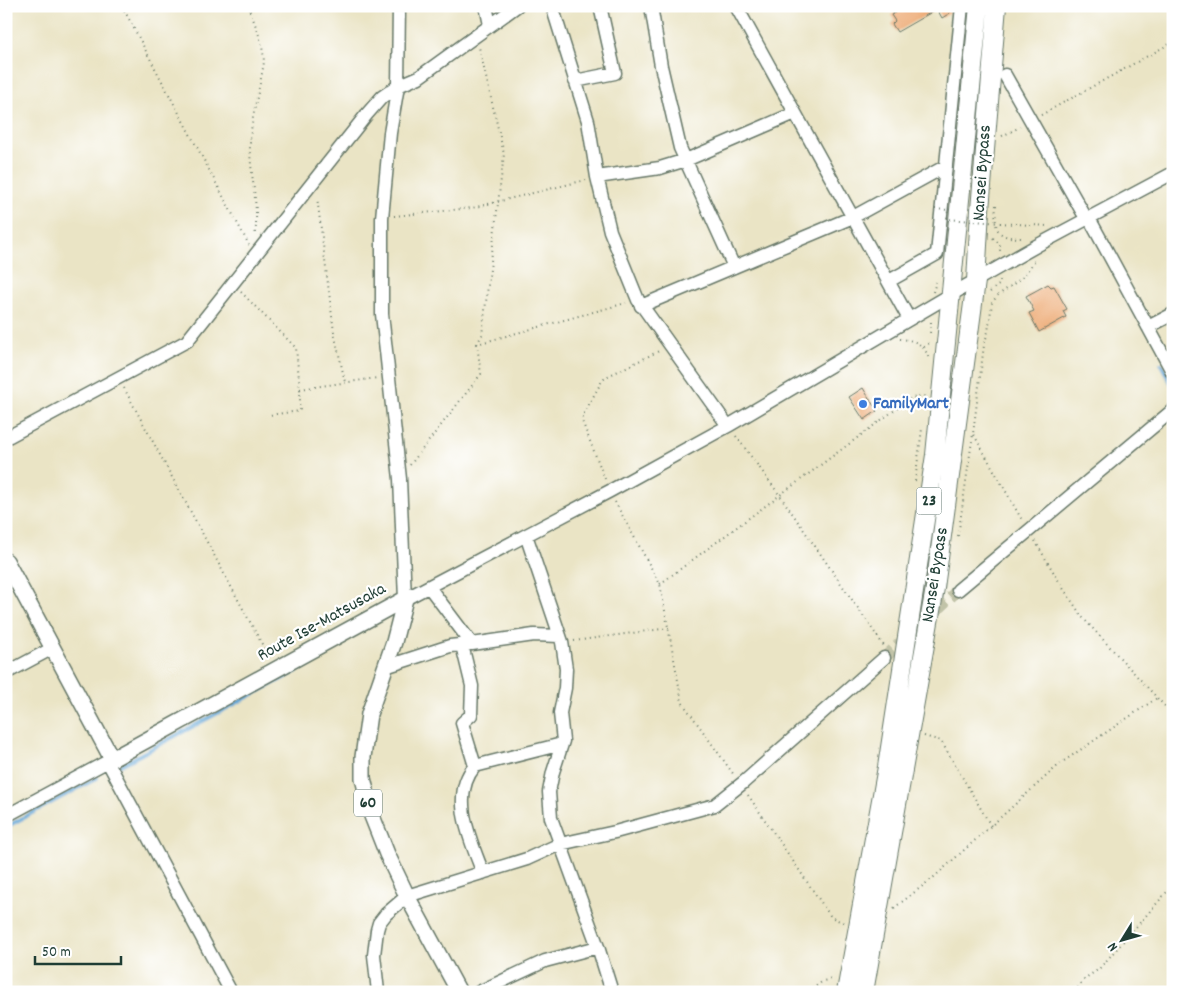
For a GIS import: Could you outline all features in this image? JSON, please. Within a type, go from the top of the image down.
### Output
[{"type":"highway","name":"Nansei Bypass","points":[[846,992],[887,767],[935,455],[979,6]]},
{"type":"highway","name":"Nansei Bypass","points":[[864,992],[935,588],[976,280],[997,6]]},
{"type":"main road","points":[[6,561],[112,759]]},
{"type":"main road","name":"Route Ise-Matsusaka","points":[[112,759],[405,599]]},
{"type":"main road","name":"Route Ise-Matsusaka","points":[[405,599],[394,642],[367,721],[363,778],[372,816],[407,896],[459,992]]},
{"type":"street","points":[[398,6],[398,86],[390,133],[382,218],[382,314],[400,479],[405,599],[610,491],[728,426],[976,280],[1173,173]]},
{"type":"street","points":[[486,6],[490,25]]},
{"type":"street","points":[[6,438],[187,341],[382,97],[398,86],[419,76],[518,6]]},
{"type":"street","points":[[552,6],[588,121],[610,231],[640,303],[728,426]]},
{"type":"street","points":[[576,81],[615,74],[600,6]]},
{"type":"street","points":[[651,6],[661,66],[680,148],[734,267]]},
{"type":"street","points":[[736,6],[910,319]]},
{"type":"street","points":[[888,281],[937,254],[962,6]]},
{"type":"street","points":[[1005,75],[1027,123],[1088,219],[1173,373]]},
{"type":"street","points":[[598,177],[660,168],[686,160],[795,113]]},
{"type":"street","points":[[640,303],[734,267],[853,217],[946,166]]},
{"type":"street","points":[[1148,327],[1173,314]]},
{"type":"street","points":[[958,590],[1173,410]]},
{"type":"street","points":[[526,535],[560,639],[566,669],[560,713],[562,744],[552,772],[549,792],[551,818],[598,947],[612,992]]},
{"type":"street","points":[[429,586],[467,645]]},
{"type":"street","points":[[385,667],[450,646],[534,635],[560,639]]},
{"type":"street","points":[[467,645],[462,652],[472,686],[470,715],[462,723],[475,766]]},
{"type":"street","points":[[6,673],[53,648]]},
{"type":"street","points":[[378,992],[374,955],[379,923],[386,914],[407,896],[527,859],[560,844],[615,832],[715,804],[740,785],[886,652]]},
{"type":"street","points":[[483,873],[468,831],[462,803],[464,784],[468,773],[475,766],[562,744]]},
{"type":"street","points":[[6,816],[112,759]]},
{"type":"street","points":[[112,759],[110,766],[230,992]]},
{"type":"street","points":[[479,992],[545,961],[598,947]]},
{"type":"path","points":[[122,6],[250,247],[255,242],[257,222],[250,150],[264,62],[264,50],[248,6]]},
{"type":"path","points":[[400,479],[481,374],[477,344],[482,336],[504,154],[476,35]]},
{"type":"path","points":[[1000,136],[1173,42]]},
{"type":"path","points":[[382,218],[472,208],[598,177]]},
{"type":"path","points":[[315,180],[334,332],[345,382]]},
{"type":"path","points":[[935,209],[948,210],[947,219],[1048,226]]},
{"type":"path","points":[[233,283],[296,348],[300,411],[269,415]]},
{"type":"path","points":[[477,344],[640,303]]},
{"type":"path","points":[[877,338],[912,340],[919,343],[930,363]]},
{"type":"path","points":[[670,346],[606,377],[583,415],[582,421],[610,491],[660,584],[682,702],[831,917],[844,923]]},
{"type":"path","points":[[300,390],[389,376]]},
{"type":"path","points":[[119,378],[276,670]]},
{"type":"path","points":[[660,584],[911,398],[926,396],[926,393]]},
{"type":"path","points":[[915,483],[922,424]]},
{"type":"path","points":[[728,426],[780,496],[886,652]]},
{"type":"path","points":[[973,434],[1028,531],[1083,618],[1173,715]]},
{"type":"path","points":[[560,639],[669,628]]},
{"type":"path","points":[[894,908],[933,878],[1061,763],[1157,698]]},
{"type":"path","points":[[924,736],[940,741],[991,826]]},
{"type":"path","points":[[1075,992],[1084,979],[1099,969],[1173,886]]},
{"type":"path","points":[[808,992],[824,981],[833,979]]},
{"type":"building","points":[[906,6],[946,6],[950,13],[942,18],[937,9],[897,32],[892,24],[895,21],[891,15]]},
{"type":"building","points":[[1048,284],[1051,287],[1054,286],[1067,309],[1063,311],[1066,317],[1039,332],[1029,313],[1034,311],[1026,296]]},
{"type":"building","name":"FamilyMart","points":[[863,388],[877,411],[864,420],[849,397]]},
{"type":"waterway","points":[[1161,364],[1173,386]]},
{"type":"waterway","points":[[119,766],[313,662]]},
{"type":"waterway","points":[[6,827],[97,778]]},
{"type":"tunnel","points":[[884,658],[958,590]]},
{"type":"place","name":"FamilyMart","points":[[863,404]]}]
